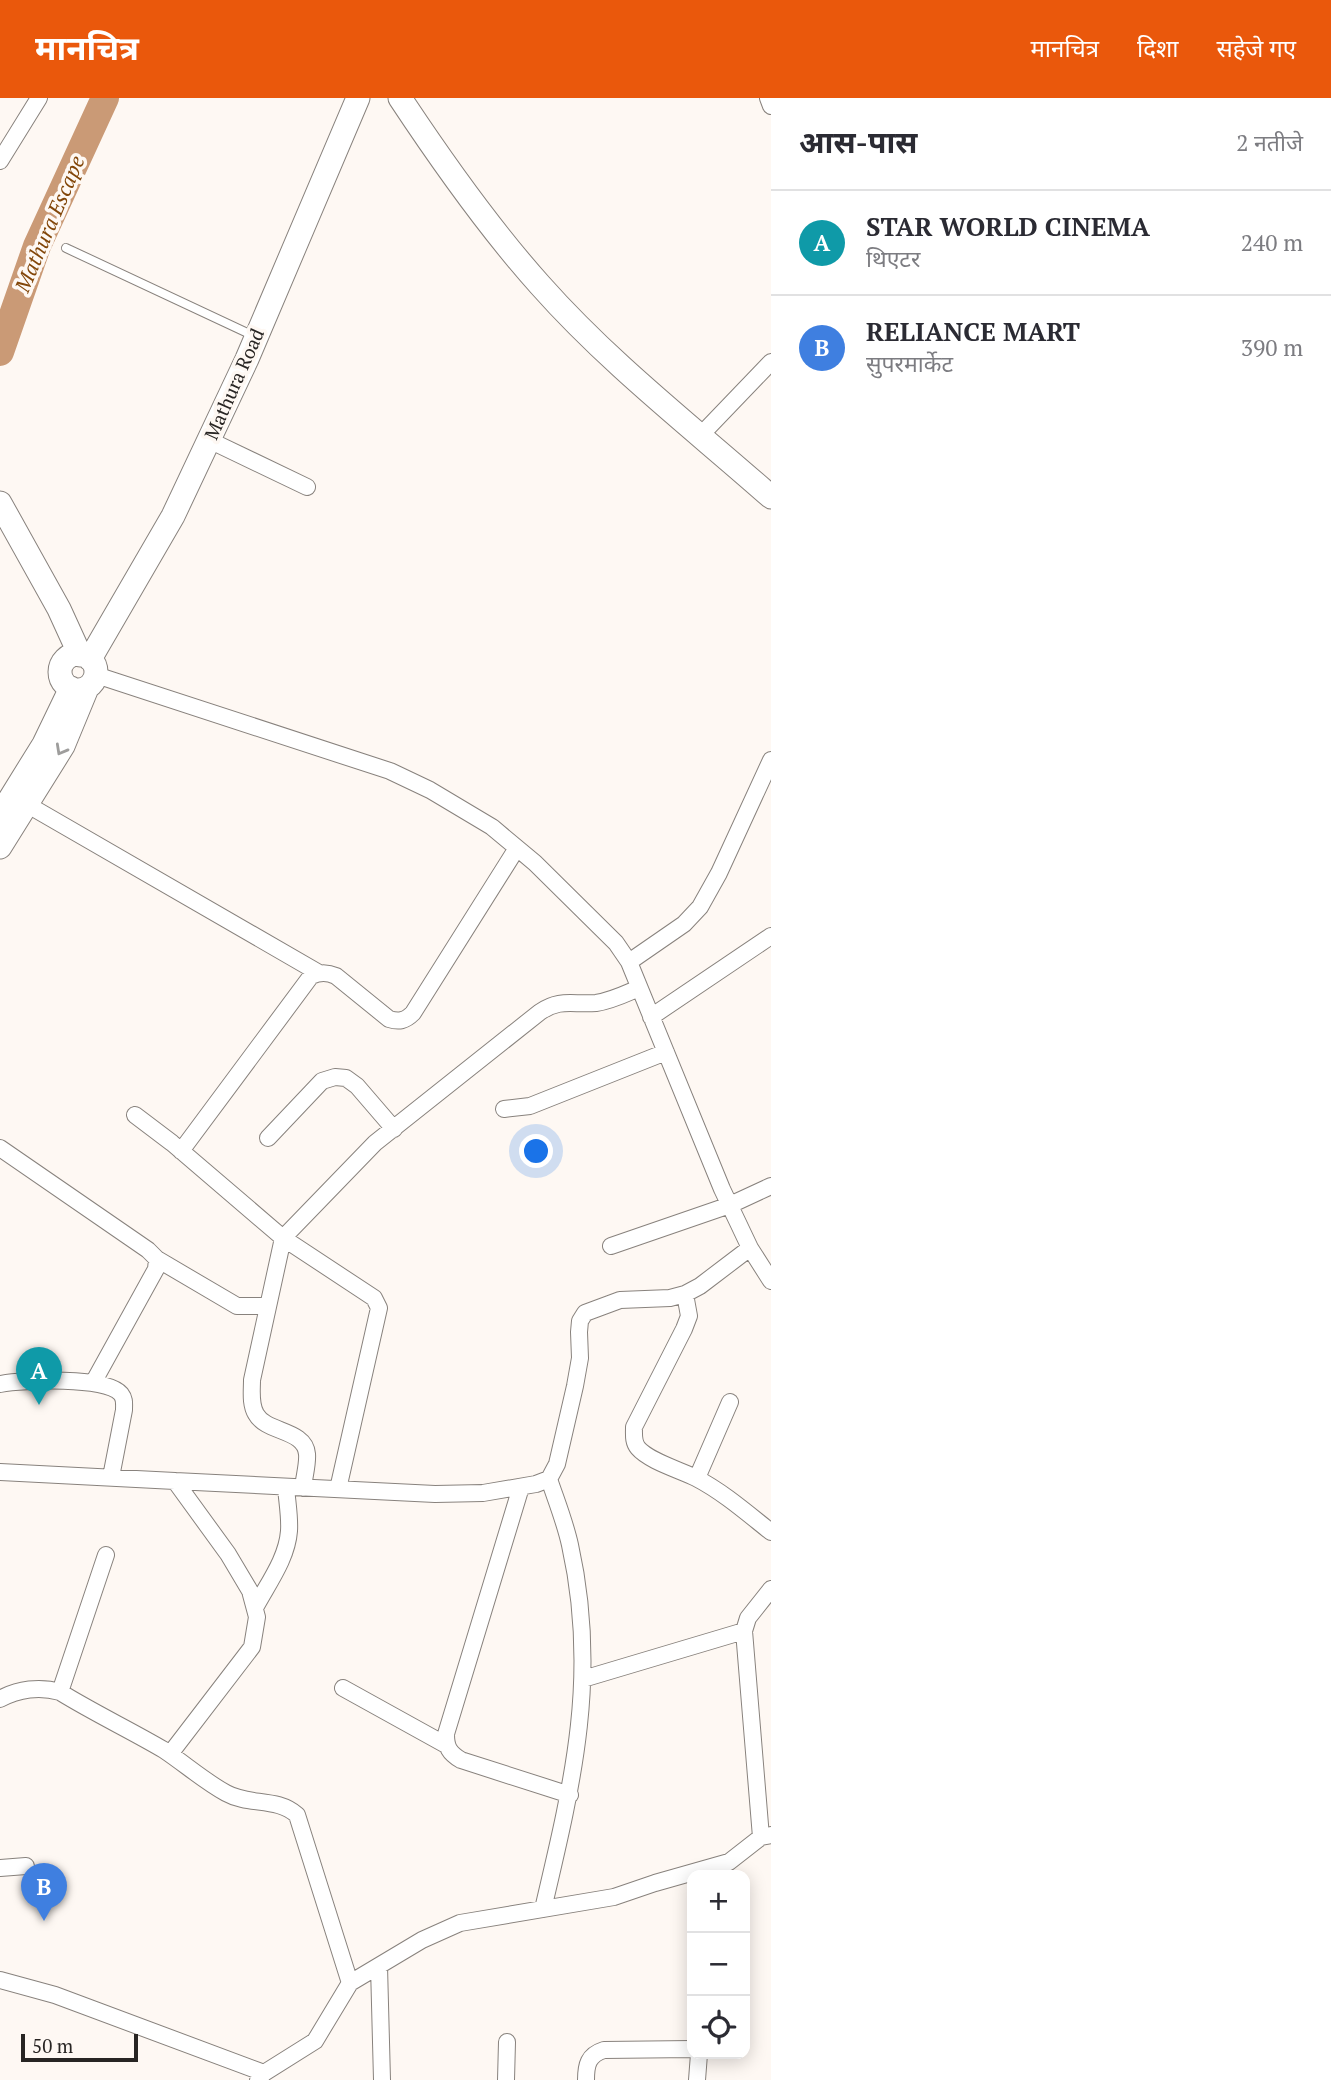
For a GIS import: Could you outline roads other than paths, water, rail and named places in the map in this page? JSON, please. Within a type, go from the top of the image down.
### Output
[{"type":"main road","name":"Mathura Road","points":[[0,815],[44,744],[82,670],[173,516],[256,337],[358,98]]},
{"type":"main road","points":[[400,98],[464,189],[541,287],[634,380],[771,497]]},
{"type":"main road","points":[[0,503],[60,609],[82,670]]},
{"type":"main road","points":[[0,530],[82,670]]},
{"type":"main road","name":"Mathura Road","points":[[0,847],[63,746],[82,670]]},
{"type":"street","points":[[0,162],[39,98]]},
{"type":"street","points":[[768,98],[771,106]]},
{"type":"street","points":[[699,437],[771,362]]},
{"type":"street","points":[[209,440],[307,488]]},
{"type":"street","points":[[82,670],[390,771],[430,790],[492,827],[517,848],[616,943],[629,962],[730,1205],[750,1248],[771,1281]]},
{"type":"street","points":[[629,962],[684,924],[701,907],[771,760]]},
{"type":"street","points":[[28,805],[319,973]]},
{"type":"street","points":[[181,1151],[311,976],[328,972],[389,1018],[397,1021],[407,1019],[517,848]]},
{"type":"street","points":[[651,1017],[771,936]]},
{"type":"street","points":[[303,1488],[307,1453],[303,1443],[295,1436],[265,1423],[256,1415],[252,1401],[252,1380],[283,1238],[375,1143],[552,1004],[610,1000],[639,988]]},
{"type":"street","points":[[504,1109],[530,1106],[666,1052]]},
{"type":"street","points":[[268,1138],[322,1082],[335,1077],[346,1078],[357,1086],[394,1129]]},
{"type":"street","points":[[135,1115],[283,1238],[374,1298],[379,1308],[338,1489]]},
{"type":"street","points":[[0,1149],[148,1250],[157,1259],[237,1306],[268,1306]]},
{"type":"street","points":[[611,1246],[730,1205],[771,1186]]},
{"type":"street","points":[[0,1472],[435,1494],[482,1493],[536,1484],[549,1479],[557,1464],[570,1412],[580,1358],[579,1332],[585,1313],[620,1300],[670,1298],[685,1294],[750,1248]]},
{"type":"street","points":[[93,1383],[156,1269],[157,1259]]},
{"type":"street","points":[[685,1294],[689,1317],[634,1427],[636,1447],[645,1454],[697,1478],[724,1495],[771,1532]]},
{"type":"street","points":[[0,1384],[26,1380],[93,1383],[120,1393],[124,1400],[124,1410],[111,1477]]},
{"type":"street","points":[[697,1478],[730,1402]]},
{"type":"street","points":[[543,1909],[570,1795],[580,1732],[583,1679],[583,1636],[578,1587],[570,1543],[549,1479]]},
{"type":"street","points":[[170,1754],[252,1647],[257,1629],[256,1605],[250,1591],[228,1554],[175,1481]]},
{"type":"street","points":[[256,1605],[279,1565],[286,1545],[289,1529],[286,1487]]},
{"type":"street","points":[[521,1487],[446,1734],[446,1745],[451,1754],[461,1760],[570,1795]]},
{"type":"street","points":[[60,1692],[106,1555]]},
{"type":"street","points":[[0,1980],[55,1996],[261,2076],[315,2041],[350,1983],[441,1930],[460,1923],[614,1897],[655,1882],[727,1868],[766,1836],[748,1702],[744,1631],[748,1618],[770,1594]]},
{"type":"street","points":[[583,1679],[744,1631]]},
{"type":"street","points":[[343,1688],[446,1745]]},
{"type":"street","points":[[0,1699],[26,1689],[51,1689],[60,1692],[170,1754],[227,1794],[261,1803],[280,1804],[297,1815],[350,1983]]},
{"type":"street","points":[[0,1868],[26,1866]]},
{"type":"street","points":[[379,1966],[382,2080]]},
{"type":"street","points":[[506,2080],[507,2042]]},
{"type":"street","points":[[586,2080],[589,2059],[604,2050],[687,2049]]},
{"type":"street","points":[[697,2080],[699,2059]]},
{"type":"lane","points":[[66,248],[256,337]]},
{"type":"waterway","name":"Mathura Escape","points":[[0,352],[37,246],[105,98]]},
{"type":"place","name":"STAR WORLD CINEMA","points":[[39,1405]]},
{"type":"place","name":"RELIANCE MART","points":[[44,1921]]}]
